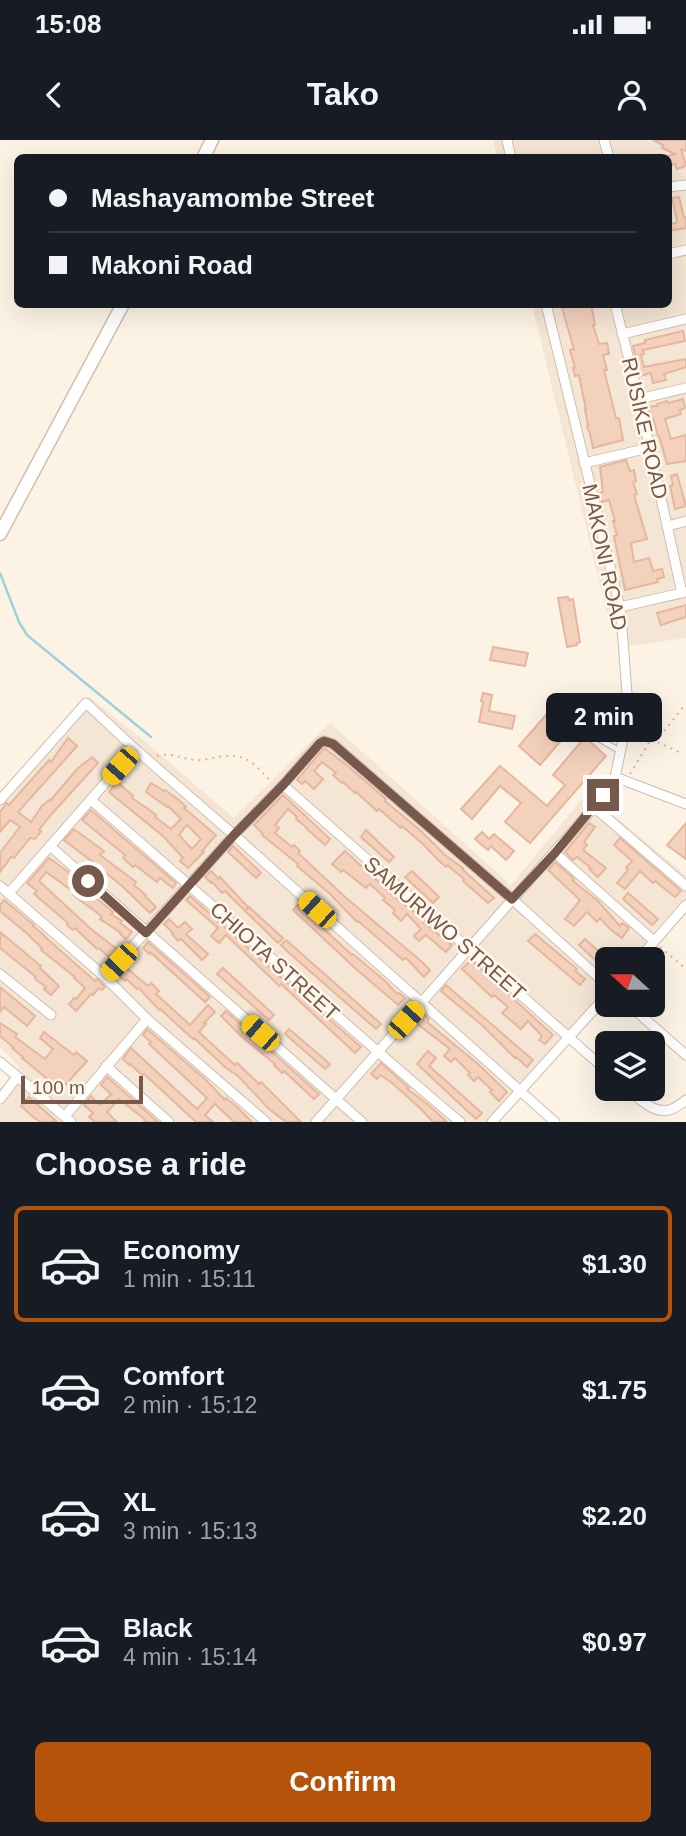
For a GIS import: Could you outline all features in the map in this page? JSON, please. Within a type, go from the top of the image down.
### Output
[{"type":"main road","points":[[0,534],[121,308]]},
{"type":"street","name":"MAKONI ROAD","points":[[316,1122],[555,853],[594,807],[615,777],[628,707],[620,607],[547,308]]},
{"type":"street","name":"RUSIKE ROAD","points":[[616,308],[684,592]]},
{"type":"street","points":[[622,334],[686,318]]},
{"type":"street","points":[[639,399],[686,388]]},
{"type":"street","points":[[584,463],[649,448]]},
{"type":"street","points":[[668,526],[686,521]]},
{"type":"street","points":[[620,607],[684,592]]},
{"type":"street","points":[[0,800],[86,703],[555,1122]]},
{"type":"street","points":[[105,977],[320,743],[328,741],[595,974]]},
{"type":"street","points":[[9,893],[135,749]]},
{"type":"street","points":[[615,777],[686,804]]},
{"type":"street","name":"SAMURIWO STREET","points":[[280,787],[595,1060]]},
{"type":"street","name":"CHIOTA STREET","points":[[91,800],[460,1122]]},
{"type":"street","points":[[594,807],[686,886]]},
{"type":"street","points":[[50,846],[362,1122]]},
{"type":"street","points":[[555,853],[654,942]]},
{"type":"street","points":[[0,886],[266,1122]]},
{"type":"street","points":[[650,947],[686,905]]},
{"type":"street","points":[[0,974],[51,1015]]},
{"type":"street","points":[[492,1122],[595,1008]]},
{"type":"street","points":[[643,1017],[686,1055]]},
{"type":"street","points":[[0,1062],[68,1119],[106,1066],[148,1019]]},
{"type":"street","points":[[106,1066],[169,1122]]},
{"type":"street","points":[[0,1099],[17,1077]]},
{"type":"street","points":[[642,1101],[664,1111],[686,1100]]},
{"type":"lane","points":[[557,709],[578,727],[621,751]]},
{"type":"path","points":[[626,781],[651,739],[666,730],[686,705]]},
{"type":"path","points":[[626,725],[681,752]]},
{"type":"path","points":[[150,761],[161,755],[176,755],[194,760],[221,756],[243,757],[254,763],[280,787]]},
{"type":"path","points":[[654,942],[686,969]]},
{"type":"shaded area","points":[[493,140],[686,140],[686,638],[629,646],[624,621],[610,626],[533,308],[672,308],[672,154],[496,154]]},
{"type":"shaded area","points":[[89,697],[234,818],[330,723],[511,885],[587,793],[686,875],[686,906],[650,947],[595,947],[595,1010],[497,1122],[0,1122],[0,1089],[19,1067],[0,1047],[0,791]]},
{"type":"building","points":[[653,140],[686,140],[686,151],[681,149],[686,166],[677,169],[675,164],[672,165],[672,155],[675,154],[662,148],[663,145]]},
{"type":"building","points":[[679,197],[684,218],[686,217],[686,228],[672,230],[672,224],[677,220],[672,198]]},
{"type":"building","points":[[562,308],[592,308],[593,325],[599,344],[607,343],[609,354],[603,355],[607,370],[604,370],[623,440],[593,448],[579,375],[575,376],[573,368],[570,350],[574,349]]},
{"type":"building","points":[[683,331],[685,341],[643,350],[644,354],[641,355],[644,367],[686,359],[686,367],[664,374],[666,380],[653,383],[651,373],[640,376],[633,346],[645,343],[645,340]]},
{"type":"building","points":[[683,399],[685,408],[680,410],[681,414],[665,419],[671,439],[686,435],[686,461],[667,464],[648,407]]},
{"type":"building","points":[[626,460],[630,471],[634,470],[636,481],[633,482],[637,494],[634,495],[647,539],[631,543],[634,562],[649,558],[653,571],[662,569],[664,577],[657,579],[658,582],[625,590],[614,536],[617,535],[615,521],[609,500],[602,502],[600,493],[603,492],[600,467]]},
{"type":"building","points":[[677,474],[686,506],[675,509],[670,486],[673,485],[671,476]]},
{"type":"building","points":[[568,597],[569,600],[573,599],[580,642],[567,647],[558,598]]},
{"type":"building","points":[[686,605],[686,617],[661,625],[657,613]]},
{"type":"building","points":[[493,647],[528,653],[525,666],[490,660]]},
{"type":"building","points":[[483,693],[492,695],[489,711],[515,716],[512,729],[479,722]]},
{"type":"building","points":[[552,708],[554,713],[572,728],[540,765],[519,746]]},
{"type":"building","points":[[585,737],[606,756],[530,843],[505,822],[521,803],[500,786],[472,819],[461,809],[500,766],[547,806],[565,785],[553,775]]},
{"type":"building","points":[[68,738],[77,746],[18,812],[31,822],[42,806],[50,801],[78,768],[92,757],[98,763],[49,817],[35,839],[30,838],[0,872],[0,853],[20,827],[10,820],[0,832],[0,812],[49,760],[51,762]]},
{"type":"building","points":[[324,748],[386,799],[385,801],[494,898],[488,903],[402,826],[401,828],[379,809],[377,811],[342,783],[333,775],[336,773],[322,762],[314,771],[323,779],[314,789],[305,781],[302,784],[297,780]]},
{"type":"building","points":[[117,782],[132,798],[171,829],[181,819],[168,806],[146,792],[151,783],[179,800],[186,807],[184,808],[216,835],[188,868],[180,861],[183,858],[164,837],[109,792]],"holes":[[[187,825],[201,839],[192,849],[179,835]]]},
{"type":"building","points":[[283,795],[330,839],[325,845],[288,809],[275,825],[279,828],[275,833],[292,847],[294,845],[300,851],[298,853],[345,897],[422,962],[430,970],[424,977],[406,958],[403,960],[357,922],[254,825]]},
{"type":"building","points":[[91,810],[176,883],[173,888],[160,878],[157,882],[135,865],[133,867],[123,858],[125,855],[82,820]]},
{"type":"building","points":[[589,823],[595,827],[584,842],[587,845],[583,850],[606,868],[598,877],[577,857],[573,860],[565,852]]},
{"type":"building","points":[[686,823],[686,859],[667,845]]},
{"type":"building","points":[[74,829],[104,851],[100,855],[136,882],[134,885],[156,907],[150,913],[121,885],[96,869],[98,866],[64,840]]},
{"type":"building","points":[[366,830],[394,857],[389,862],[361,837]]},
{"type":"building","points":[[482,832],[489,839],[494,834],[514,851],[506,860],[491,846],[488,850],[475,839]]},
{"type":"building","points":[[620,838],[681,891],[675,897],[640,871],[625,889],[617,883],[632,861],[614,845]]},
{"type":"building","points":[[233,846],[261,873],[256,878],[228,852]]},
{"type":"building","points":[[345,851],[452,945],[446,952],[426,935],[419,941],[414,936],[421,929],[407,914],[401,921],[393,913],[395,910],[383,900],[385,898],[370,884],[366,888],[332,864]]},
{"type":"building","points":[[49,858],[70,873],[132,932],[126,939],[73,895],[75,893],[46,872],[39,881],[118,950],[110,958],[75,928],[73,930],[67,925],[68,923],[34,894],[37,891],[27,883]]},
{"type":"building","points":[[555,862],[597,900],[620,926],[622,923],[629,928],[622,938],[600,918],[597,922],[587,912],[574,926],[565,919],[580,900],[548,870]]},
{"type":"building","points":[[211,871],[248,907],[245,911],[225,891],[222,893],[205,877]]},
{"type":"building","points":[[412,871],[439,897],[433,903],[405,877]]},
{"type":"building","points":[[628,893],[658,919],[652,925],[623,899]]},
{"type":"building","points":[[190,896],[361,1047],[355,1053],[226,935],[219,943],[211,936],[218,928],[186,900]]},
{"type":"building","points":[[4,900],[105,987],[91,994],[76,1011],[69,1004],[85,988],[0,911]]},
{"type":"building","points":[[298,905],[352,955],[405,998],[398,1005],[356,969],[293,910]]},
{"type":"building","points":[[249,907],[283,938],[278,943],[245,911]]},
{"type":"building","points":[[169,919],[178,928],[185,922],[192,929],[186,934],[208,954],[202,960],[181,939],[178,941],[172,934],[164,924]]},
{"type":"building","points":[[0,932],[41,966],[59,986],[51,995],[36,977],[0,948]]},
{"type":"building","points":[[535,934],[577,969],[575,971],[585,979],[580,985],[528,941]]},
{"type":"building","points":[[585,939],[595,948],[595,960],[579,945]]},
{"type":"building","points":[[286,940],[381,1024],[376,1029],[288,952],[281,945]]},
{"type":"building","points":[[148,942],[210,997],[205,1002],[150,952],[149,954],[143,948]]},
{"type":"building","points":[[471,960],[553,1035],[545,1044],[539,1040],[542,1036],[528,1021],[521,1029],[502,1013],[508,1007],[494,995],[492,997],[462,969]]},
{"type":"building","points":[[124,966],[148,986],[151,983],[159,991],[156,994],[190,1025],[208,1005],[215,1012],[199,1032],[235,1065],[237,1063],[259,1084],[261,1082],[301,1122],[286,1122],[269,1109],[238,1076],[159,1010],[139,988],[117,974]]},
{"type":"building","points":[[223,968],[274,1015],[269,1020],[217,974]]},
{"type":"building","points":[[446,985],[533,1060],[527,1067],[441,991]]},
{"type":"building","points":[[0,987],[35,1016],[27,1026],[4,1007],[0,1012]]},
{"type":"building","points":[[226,1011],[319,1094],[314,1099],[284,1071],[282,1073],[221,1016]]},
{"type":"building","points":[[423,1014],[429,1019],[427,1022],[507,1092],[499,1101],[478,1077],[474,1081],[455,1058],[451,1062],[444,1056],[450,1049],[416,1023]]},
{"type":"building","points":[[0,1023],[45,1059],[53,1049],[40,1038],[44,1032],[74,1055],[76,1052],[87,1061],[59,1092],[0,1036]]},
{"type":"building","points":[[147,1029],[252,1122],[234,1122],[215,1104],[205,1115],[213,1122],[196,1122],[144,1074],[129,1065],[123,1059],[131,1048],[197,1109],[207,1098],[149,1044],[151,1042],[143,1035]]},
{"type":"building","points":[[289,1029],[330,1064],[325,1069],[285,1034]]},
{"type":"building","points":[[428,1051],[436,1058],[429,1066],[482,1113],[476,1119],[417,1064]]},
{"type":"building","points":[[381,1063],[447,1122],[433,1122],[391,1082],[380,1075],[377,1079],[371,1074]]},
{"type":"building","points":[[107,1077],[158,1122],[144,1122],[143,1118],[119,1099],[107,1112],[117,1122],[95,1122],[89,1117],[93,1113],[84,1105],[91,1096],[100,1105],[111,1094],[101,1085]]},
{"type":"building","points":[[29,1097],[57,1122],[40,1122],[32,1116],[21,1106]]},
{"type":"waterway","points":[[0,573],[19,622],[27,635],[151,737]]},
{"type":"route","points":[[88,881],[146,933],[324,741],[333,744],[512,899],[603,795]]}]
